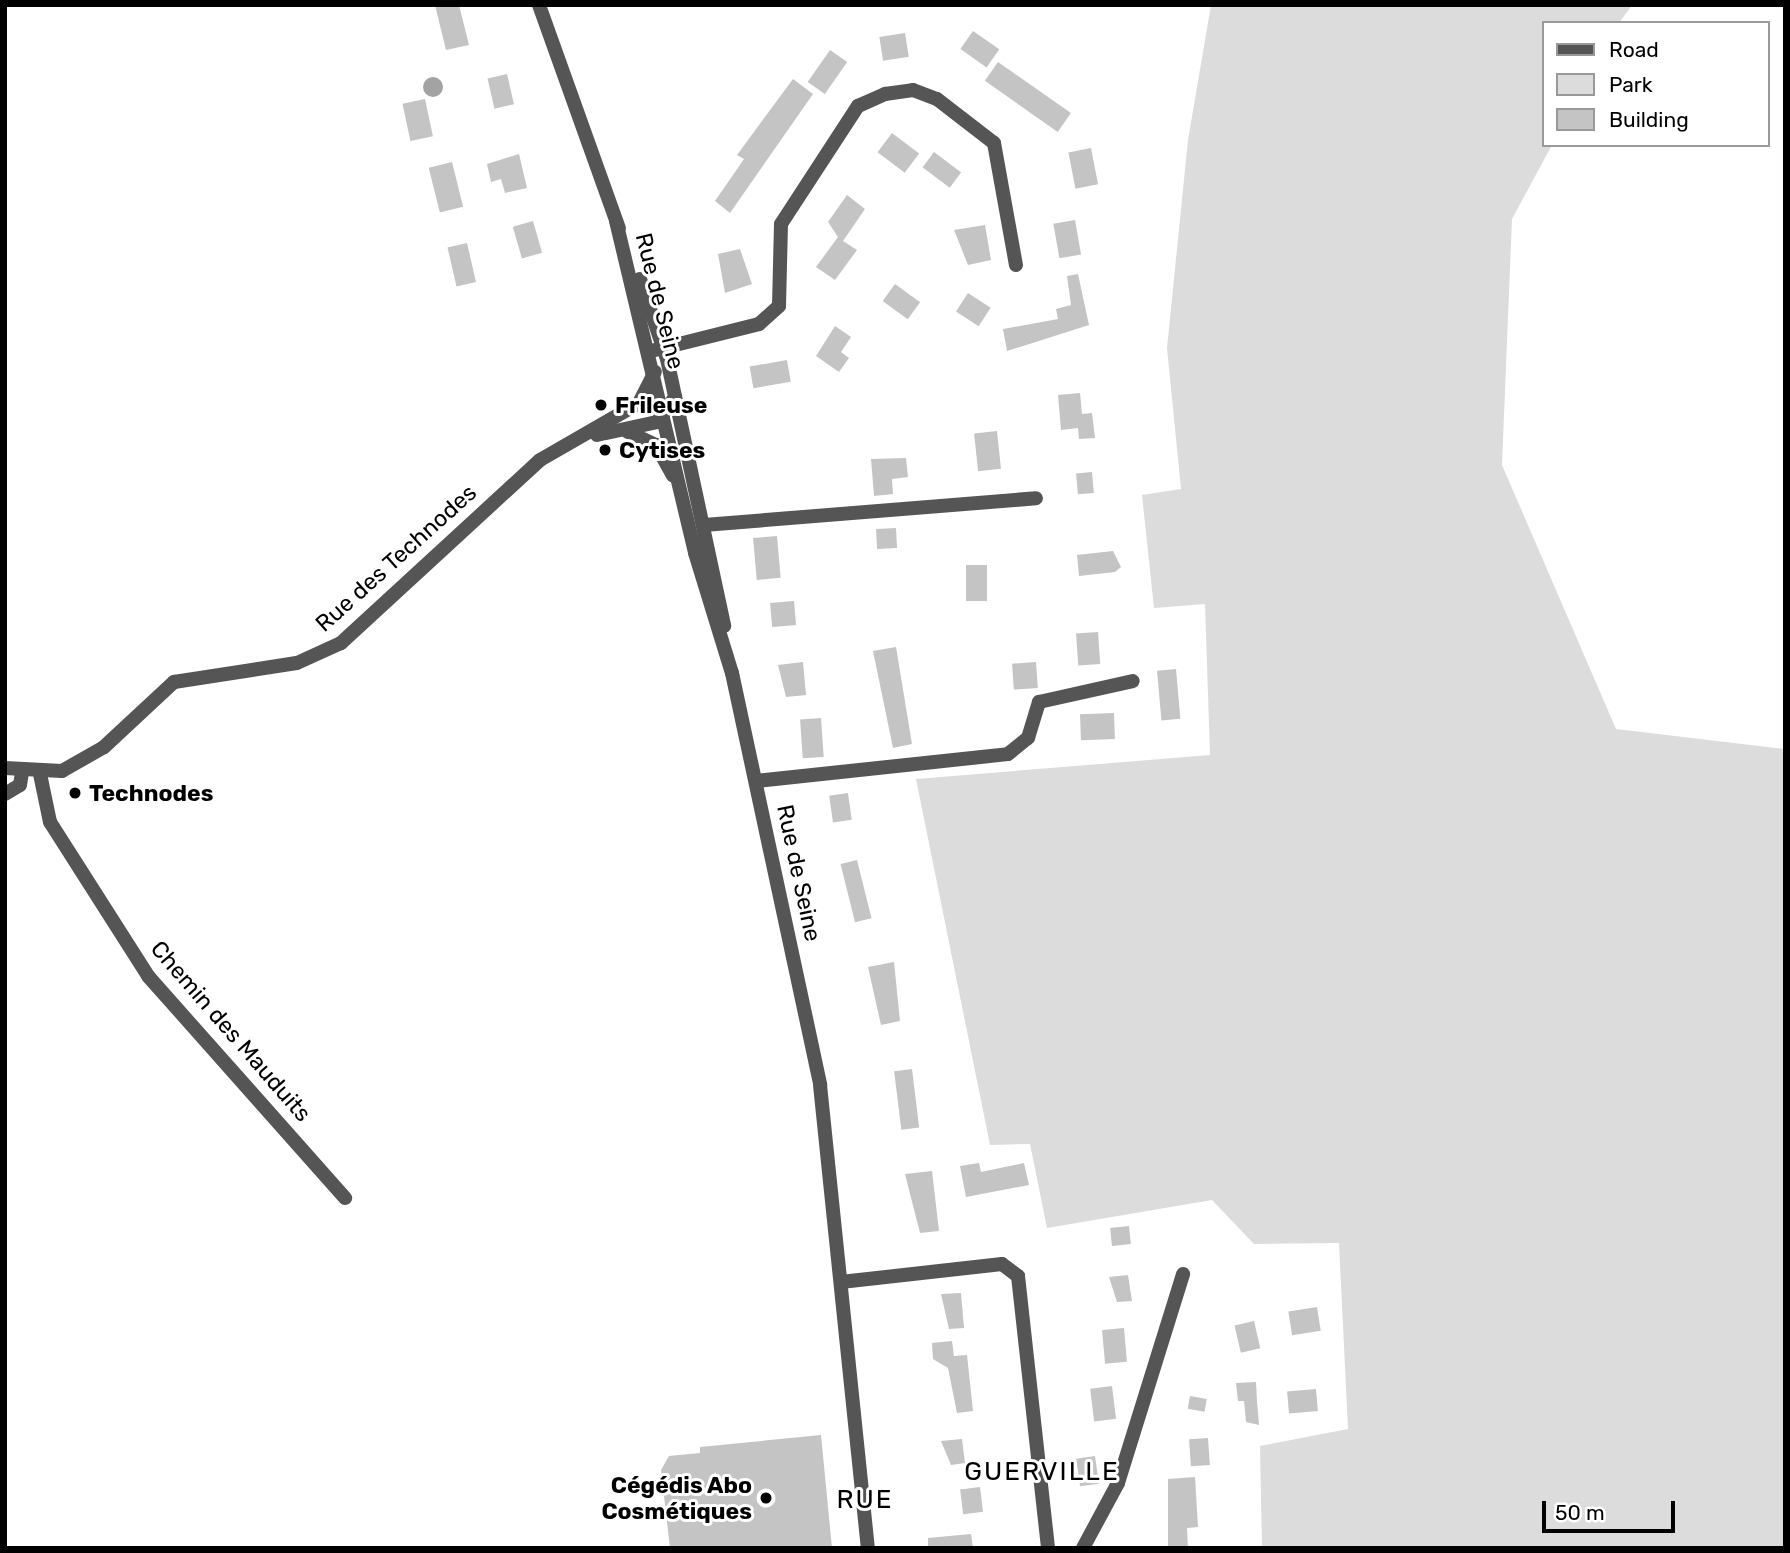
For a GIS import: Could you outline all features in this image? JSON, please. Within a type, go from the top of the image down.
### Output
[{"type":"street","points":[[539,5],[616,220],[657,350],[676,397],[732,673]]},
{"type":"street","points":[[657,350],[759,324],[779,306],[781,224],[858,106],[885,93],[913,90],[937,99],[994,143],[1016,265]]},
{"type":"street","name":"Rue de Seine","points":[[657,350],[655,371],[681,495],[732,673],[820,1085],[869,1548]]},
{"type":"street","name":"Rue des Technodes","points":[[5,768],[40,774],[90,758],[174,682],[298,663],[341,643],[527,470],[627,413],[645,396],[655,371]]},
{"type":"street","points":[[665,414],[676,397]]},
{"type":"street","points":[[627,413],[665,414],[681,423]]},
{"type":"street","name":"Rue des Technodes","points":[[582,438],[620,431],[665,414]]},
{"type":"street","points":[[620,431],[656,445],[681,495]]},
{"type":"street","points":[[704,525],[1036,498]]},
{"type":"street","points":[[756,780],[1008,754],[1028,738],[1039,702],[1133,681]]},
{"type":"street","points":[[5,794],[20,785],[22,773]]},
{"type":"street","name":"Chemin des Mauduits","points":[[40,774],[50,822],[148,976],[345,1198]]},
{"type":"street","points":[[841,1282],[1002,1264],[1018,1276],[1048,1548]]},
{"type":"street","points":[[1083,1548],[1118,1483],[1183,1274]]},
{"type":"green space","points":[[1211,5],[1632,5],[1620,21],[1542,21],[1542,147],[1551,147],[1512,219],[1502,465],[1616,729],[1785,749],[1785,1548],[1262,1548],[1260,1446],[1348,1429],[1339,1243],[1254,1244],[1212,1200],[1047,1228],[1030,1144],[990,1145],[916,779],[1210,755],[1205,604],[1154,608],[1142,495],[1181,489],[1167,348],[1188,140]]},
{"type":"shaded area","points":[[433,77],[440,80],[443,87],[440,94],[433,97],[426,94],[423,87],[426,80]]},
{"type":"building","points":[[435,5],[459,5],[469,45],[446,50]]},
{"type":"building","points":[[973,31],[999,49],[987,67],[960,49]]},
{"type":"building","points":[[905,33],[909,57],[883,61],[879,37]]},
{"type":"building","points":[[830,50],[847,62],[825,94],[808,82]]},
{"type":"building","points":[[998,62],[1071,113],[1058,132],[985,81]]},
{"type":"building","points":[[507,74],[514,104],[494,109],[488,78]]},
{"type":"building","points":[[793,79],[813,94],[730,213],[715,201],[744,159],[737,155]]},
{"type":"building","points":[[425,99],[433,136],[410,141],[403,104]]},
{"type":"building","points":[[892,133],[919,153],[905,173],[878,152]]},
{"type":"building","points":[[1091,148],[1098,184],[1075,189],[1068,152]]},
{"type":"building","points":[[934,152],[961,172],[950,188],[923,167]]},
{"type":"building","points":[[519,154],[527,188],[505,193],[501,179],[491,182],[487,164]]},
{"type":"building","points":[[452,162],[463,207],[440,212],[429,168]]},
{"type":"building","points":[[847,195],[865,209],[843,241],[857,250],[835,280],[816,267],[838,237],[828,222]]},
{"type":"building","points":[[1075,220],[1081,254],[1059,258],[1053,224]]},
{"type":"building","points":[[533,221],[542,253],[522,259],[513,227]]},
{"type":"building","points":[[985,225],[991,260],[968,265],[954,230]]},
{"type":"building","points":[[467,243],[476,282],[457,286],[448,247]]},
{"type":"building","points":[[740,249],[752,284],[725,293],[718,254]]},
{"type":"building","points":[[1078,274],[1089,325],[1007,351],[1003,329],[1058,319],[1056,309],[1071,305],[1067,276]]},
{"type":"building","points":[[895,284],[920,302],[908,319],[883,301]]},
{"type":"building","points":[[968,293],[991,308],[979,326],[956,311]]},
{"type":"building","points":[[835,326],[851,337],[841,352],[849,358],[839,372],[816,356]]},
{"type":"building","points":[[787,360],[791,382],[753,388],[750,367]]},
{"type":"building","points":[[1080,393],[1082,414],[1092,413],[1095,438],[1079,439],[1078,428],[1061,430],[1058,395]]},
{"type":"building","points":[[997,431],[1001,469],[978,471],[974,433]]},
{"type":"building","points":[[906,458],[908,477],[892,479],[893,494],[874,496],[871,459]]},
{"type":"building","points":[[1092,472],[1094,493],[1078,494],[1076,473]]},
{"type":"building","points":[[896,528],[897,548],[877,549],[876,529]]},
{"type":"building","points":[[777,536],[781,578],[757,580],[753,538]]},
{"type":"building","points":[[1113,551],[1121,567],[1115,572],[1079,576],[1077,555]]},
{"type":"building","points":[[966,565],[987,565],[987,601],[966,601]]},
{"type":"building","points":[[794,601],[796,625],[772,627],[770,603]]},
{"type":"building","points":[[1098,632],[1100,664],[1078,665],[1076,634]]},
{"type":"building","points":[[896,647],[912,744],[893,748],[873,651]]},
{"type":"building","points":[[803,662],[806,695],[786,697],[778,665]]},
{"type":"building","points":[[1036,662],[1038,688],[1014,690],[1012,664]]},
{"type":"building","points":[[1176,669],[1180,719],[1161,720],[1157,671]]},
{"type":"building","points":[[1114,713],[1115,739],[1081,740],[1080,714]]},
{"type":"building","points":[[821,718],[824,757],[803,758],[800,719]]},
{"type":"building","points":[[848,793],[852,820],[833,822],[829,796]]},
{"type":"building","points":[[857,860],[872,918],[855,922],[841,864]]},
{"type":"building","points":[[894,962],[900,1021],[881,1025],[868,967]]},
{"type":"building","points":[[912,1069],[919,1128],[901,1130],[894,1071]]},
{"type":"building","points":[[979,1163],[981,1172],[1024,1163],[1029,1185],[966,1197],[960,1166]]},
{"type":"building","points":[[932,1171],[939,1231],[920,1233],[905,1174]]},
{"type":"building","points":[[1129,1226],[1131,1244],[1112,1246],[1110,1228]]},
{"type":"building","points":[[1128,1275],[1132,1301],[1117,1302],[1109,1277]]},
{"type":"building","points":[[961,1293],[964,1328],[949,1329],[941,1294]]},
{"type":"building","points":[[1317,1307],[1321,1331],[1292,1335],[1288,1312]]},
{"type":"building","points":[[1254,1321],[1260,1348],[1241,1353],[1235,1325]]},
{"type":"building","points":[[1124,1328],[1127,1362],[1105,1364],[1102,1330]]},
{"type":"building","points":[[952,1341],[954,1356],[967,1355],[973,1411],[957,1413],[948,1368],[933,1359],[932,1343]]},
{"type":"building","points":[[1256,1382],[1259,1425],[1246,1422],[1244,1401],[1238,1401],[1236,1383]]},
{"type":"building","points":[[1112,1386],[1116,1419],[1094,1421],[1090,1389]]},
{"type":"building","points":[[1316,1389],[1318,1411],[1289,1413],[1287,1392]]},
{"type":"building","points":[[1190,1396],[1207,1399],[1204,1412],[1188,1409]]},
{"type":"building","name":"Cégédis Abo Cosmétiques","points":[[821,1435],[832,1548],[670,1548],[661,1470],[669,1456],[700,1453],[700,1447]]},
{"type":"building","points":[[1208,1438],[1210,1465],[1191,1466],[1189,1439]]},
{"type":"building","points":[[962,1439],[965,1463],[951,1465],[941,1441]]},
{"type":"building","points":[[1095,1456],[1099,1484],[1080,1486],[1076,1459]]},
{"type":"building","points":[[1195,1477],[1198,1527],[1187,1528],[1188,1548],[1168,1548],[1168,1479]]},
{"type":"building","points":[[980,1487],[983,1512],[963,1514],[960,1489]]},
{"type":"building","points":[[971,1534],[973,1548],[928,1548],[928,1538]]},
{"type":"place","name":"Frileuse","points":[[601,405]]},
{"type":"place","name":"Cytises","points":[[605,450]]},
{"type":"place","name":"Technodes","points":[[75,793]]},
{"type":"place","name":"Cégédis Abo Cosmétiques","points":[[766,1498]]},
{"type":"district","name":"GUERVILLE","points":[[1042,1472]]},
{"type":"district","name":"RUE","points":[[865,1500]]}]
